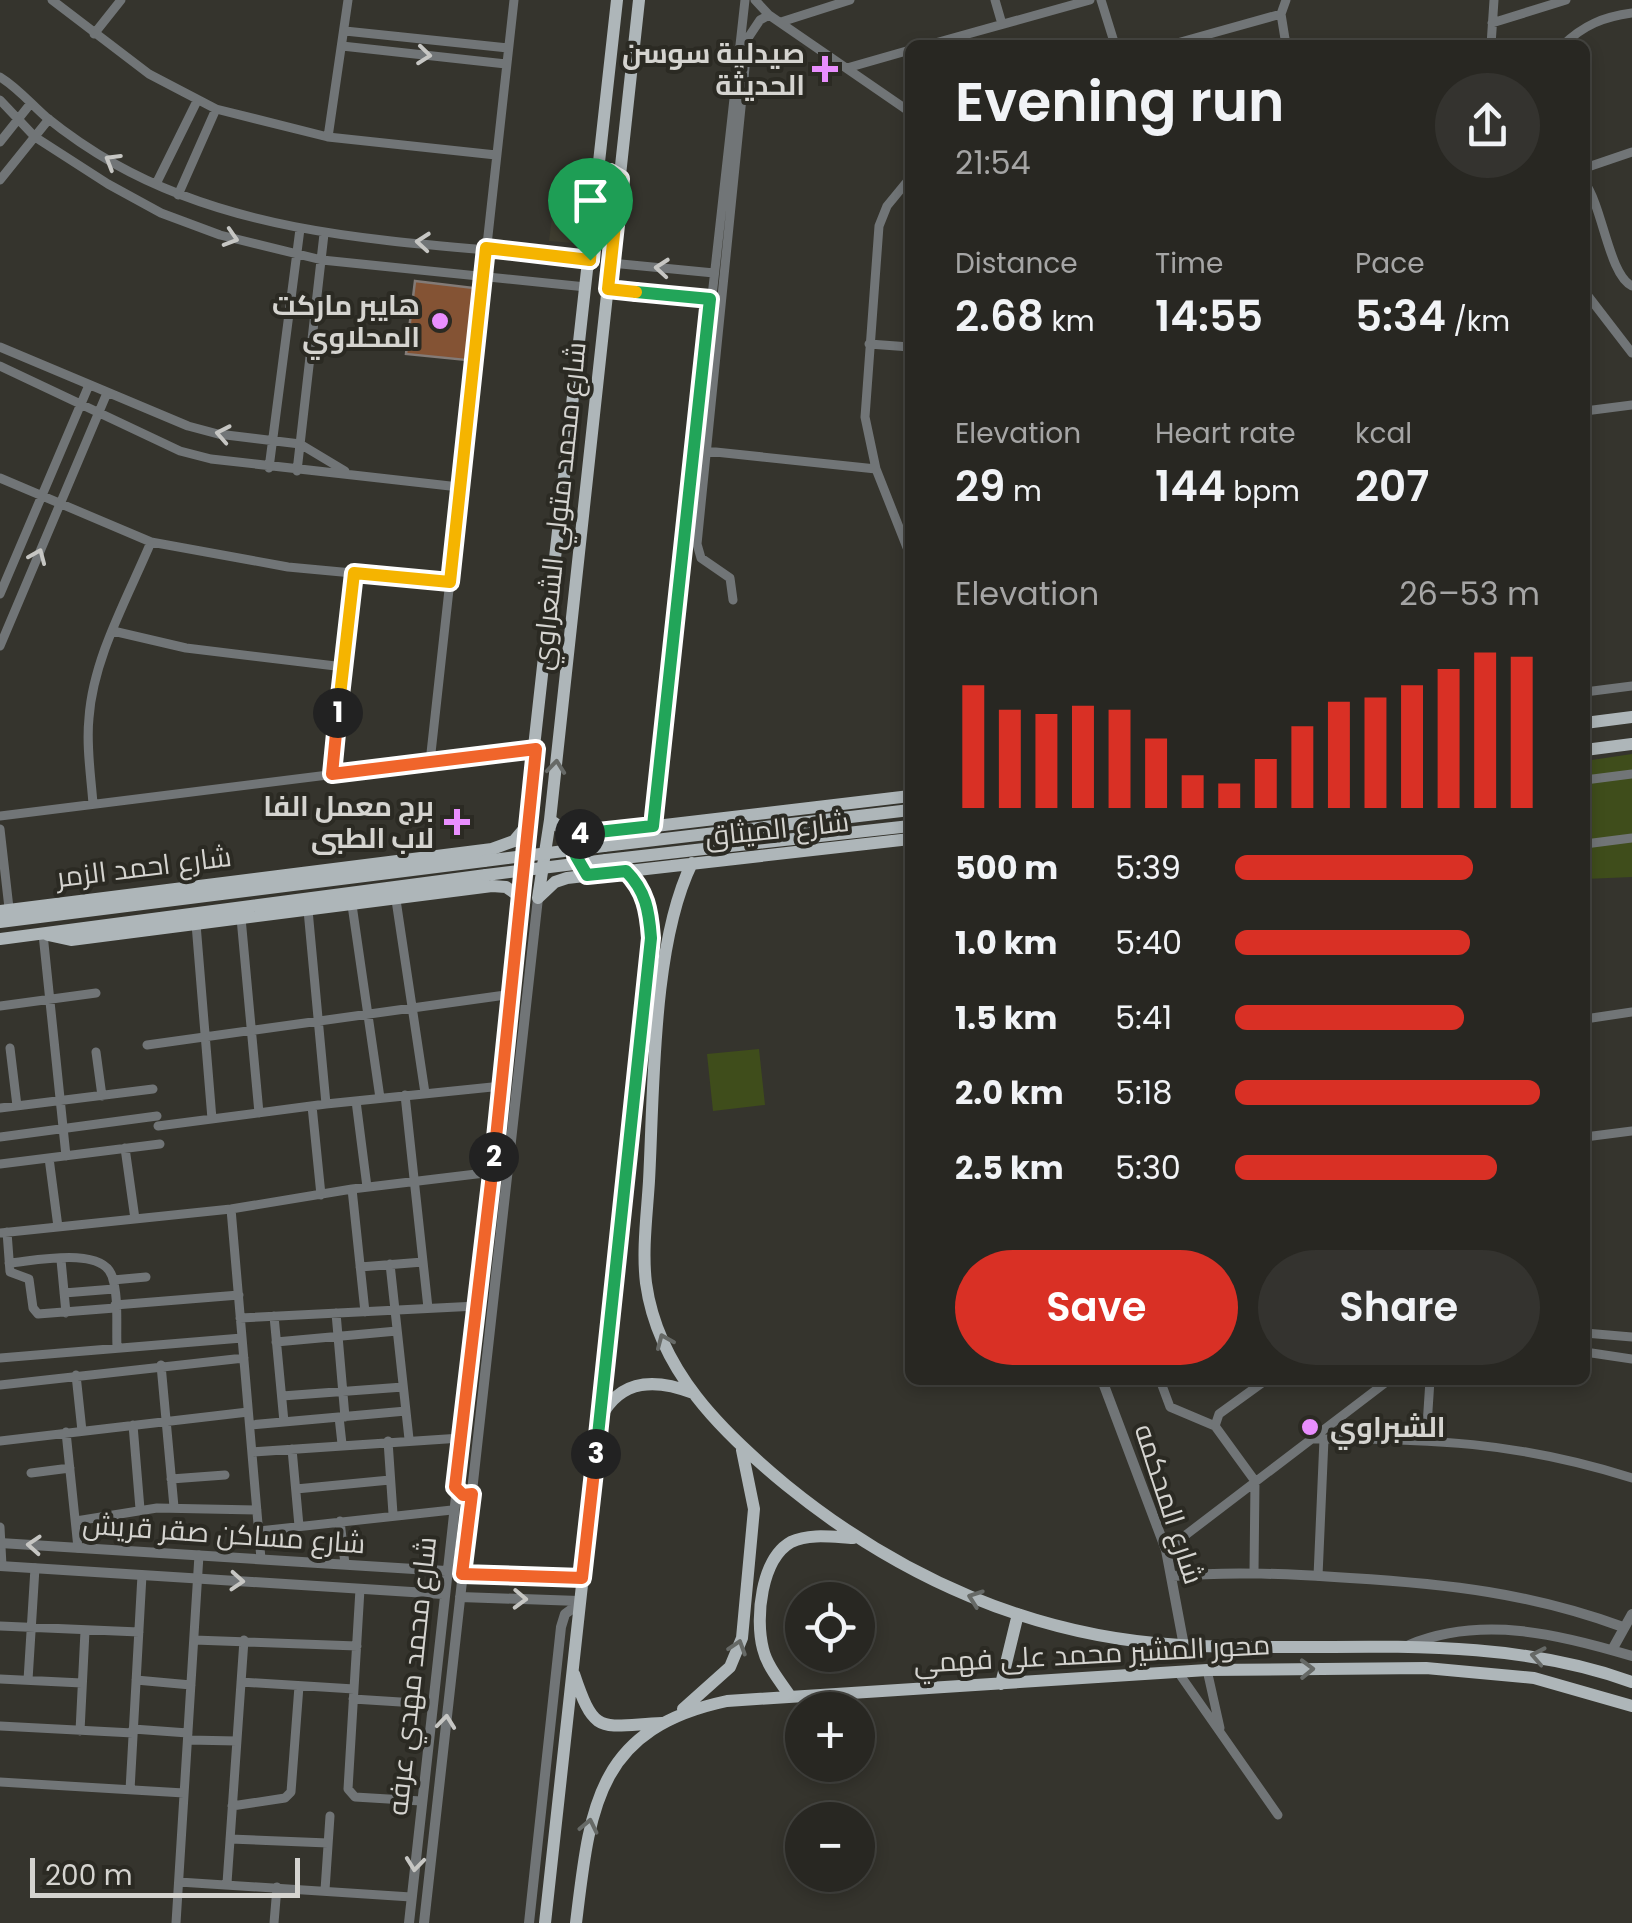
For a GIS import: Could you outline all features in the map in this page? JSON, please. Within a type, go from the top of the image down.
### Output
[{"type":"main road","name":"شارع محمد متولي الشعراوي","points":[[522,898],[526,828],[617,0]]},
{"type":"main road","name":"شارع محمد متولي الشعراوي","points":[[538,898],[550,820],[639,0]]},
{"type":"main road","points":[[600,152],[611,157],[624,153]]},
{"type":"main road","points":[[597,178],[607,173],[620,179]]},
{"type":"main road","points":[[541,700],[550,709],[563,702]]},
{"type":"main road","points":[[1590,721],[1632,717]]},
{"type":"main road","points":[[538,729],[547,722],[560,730]]},
{"type":"main road","points":[[1590,749],[1632,744]]},
{"type":"main road","name":"شارع الميثاق","points":[[580,834],[905,797]]},
{"type":"main road","points":[[0,922],[905,811]]},
{"type":"main road","points":[[550,820],[580,834],[576,856],[587,875]]},
{"type":"main road","points":[[45,934],[588,862],[905,827]]},
{"type":"main road","name":"شارع احمد الزمر","points":[[4,910],[492,849],[514,841],[526,828]]},
{"type":"main road","name":"شارع الميثاق","points":[[538,898],[561,880],[587,875],[905,840]]},
{"type":"main road","points":[[492,849],[501,870],[492,886],[506,887],[522,898]]},
{"type":"main road","name":"محور المشير محمد على فهمي","points":[[692,864],[674,908],[666,956],[652,1123],[646,1266],[659,1330],[692,1393],[742,1447],[856,1538],[918,1574],[1018,1614],[1083,1632],[1184,1646],[1406,1647],[1521,1653],[1632,1682]]},
{"type":"main road","points":[[545,1923],[648,982],[648,907],[640,888],[626,871]]},
{"type":"main road","name":"شارع احمد الزمر","points":[[0,939],[45,934],[64,941],[492,886]]},
{"type":"main road","points":[[648,907],[661,902],[674,908]]},
{"type":"main road","points":[[600,1420],[615,1397],[640,1384],[668,1384],[692,1393]]},
{"type":"main road","points":[[572,1666],[583,1704],[595,1720],[614,1725],[668,1720],[724,1675],[740,1648],[754,1509],[742,1447]]},
{"type":"main road","points":[[787,1692],[767,1661],[760,1634],[771,1563],[784,1548],[802,1538],[856,1538]]},
{"type":"main road","points":[[1001,1684],[1018,1614]]},
{"type":"main road","name":"محور المشير محمد على فهمي","points":[[860,1692],[1208,1670],[1480,1670],[1561,1684],[1632,1706]]},
{"type":"main road","name":"محور المشير محمد على فهمي","points":[[576,1923],[588,1826],[600,1790],[622,1758],[668,1720],[726,1701],[785,1696]]},
{"type":"street","points":[[52,0],[149,74],[216,109],[328,137],[496,155]]},
{"type":"street","points":[[94,34],[121,0]]},
{"type":"street","points":[[328,137],[348,0]]},
{"type":"street","points":[[430,762],[514,0]]},
{"type":"street","points":[[653,826],[745,0]]},
{"type":"street","points":[[755,0],[770,15],[905,109]]},
{"type":"street","points":[[780,22],[850,0]]},
{"type":"street","points":[[995,0],[1002,24]]},
{"type":"street","points":[[946,40],[1090,0]]},
{"type":"street","points":[[1101,0],[1113,40]]},
{"type":"street","points":[[1285,40],[1281,14],[1286,0]]},
{"type":"street","points":[[1491,40],[1494,0]]},
{"type":"street","points":[[1492,23],[1566,0]]},
{"type":"street","points":[[1568,40],[1604,17],[1632,13]]},
{"type":"street","points":[[1210,40],[1281,14]]},
{"type":"street","points":[[733,600],[730,578],[706,564],[698,552],[748,38],[760,20],[770,15]]},
{"type":"street","points":[[344,31],[508,48]]},
{"type":"street","points":[[342,46],[506,64]]},
{"type":"street","points":[[847,68],[905,51]]},
{"type":"street","points":[[0,78],[49,119],[114,164],[178,194],[324,234],[590,260]]},
{"type":"street","points":[[0,100],[35,137],[161,213],[296,256],[586,288]]},
{"type":"street","points":[[156,184],[197,101]]},
{"type":"street","points":[[0,142],[31,102]]},
{"type":"street","points":[[178,194],[216,109]]},
{"type":"street","points":[[0,180],[49,119]]},
{"type":"street","points":[[1590,166],[1632,152]]},
{"type":"street","points":[[905,184],[887,206],[880,226],[865,417],[876,470],[905,542]]},
{"type":"street","points":[[1590,191],[1598,203],[1619,276],[1632,286]]},
{"type":"street","points":[[268,468],[300,229]]},
{"type":"street","points":[[297,471],[324,234]]},
{"type":"street","points":[[611,263],[714,273]]},
{"type":"street","points":[[608,289],[710,299]]},
{"type":"street","points":[[1590,298],[1632,352]]},
{"type":"street","points":[[868,344],[905,347]]},
{"type":"street","points":[[0,347],[188,426],[300,444],[347,472]]},
{"type":"street","points":[[0,366],[180,450],[268,468],[347,472],[460,487]]},
{"type":"street","points":[[0,594],[89,385]]},
{"type":"street","points":[[0,646],[107,392]]},
{"type":"street","points":[[1590,410],[1632,405]]},
{"type":"street","points":[[706,451],[876,470]]},
{"type":"street","points":[[0,478],[151,542],[219,556],[450,582]]},
{"type":"street","points":[[94,804],[88,717],[113,631],[151,542]]},
{"type":"street","points":[[332,774],[354,573]]},
{"type":"street","points":[[113,631],[186,648],[344,667]]},
{"type":"street","points":[[1590,691],[1632,686]]},
{"type":"street","points":[[0,816],[536,749]]},
{"type":"street","points":[[1590,779],[1632,774]]},
{"type":"street","points":[[0,829],[4,910]]},
{"type":"street","points":[[1590,843],[1632,838]]},
{"type":"street","name":"شارع محمد مهدي عرفه","points":[[408,1923],[522,898]]},
{"type":"street","name":"شارع محمد مهدي عرفه","points":[[424,1923],[538,898]]},
{"type":"street","points":[[396,900],[425,1093]]},
{"type":"street","points":[[352,905],[380,1098]]},
{"type":"street","points":[[308,910],[326,1104]]},
{"type":"street","points":[[241,918],[260,1113]]},
{"type":"street","points":[[196,924],[212,1119]]},
{"type":"street","points":[[45,934],[66,1156]]},
{"type":"street","points":[[0,1006],[96,994]]},
{"type":"street","points":[[147,1045],[513,994]]},
{"type":"street","points":[[1590,1017],[1632,1012]]},
{"type":"street","points":[[10,1048],[17,1106]]},
{"type":"street","points":[[96,1052],[102,1096]]},
{"type":"street","points":[[0,1136],[62,1128],[212,1119],[502,1086]]},
{"type":"street","points":[[0,1108],[153,1090]]},
{"type":"street","points":[[405,1095],[428,1308]]},
{"type":"street","points":[[356,1101],[367,1186]]},
{"type":"street","points":[[312,1106],[321,1195]]},
{"type":"street","points":[[1590,1136],[1632,1131]]},
{"type":"street","points":[[0,1164],[160,1144]]},
{"type":"street","points":[[125,1148],[134,1219]]},
{"type":"street","points":[[49,1158],[58,1227]]},
{"type":"street","points":[[238,1295],[42,1315],[35,1311],[31,1281],[11,1274],[3,1232],[231,1209],[352,1188],[493,1172]]},
{"type":"street","points":[[352,1188],[365,1312]]},
{"type":"street","points":[[231,1209],[261,1559]]},
{"type":"street","points":[[62,1260],[66,1313]]},
{"type":"street","points":[[9,1263],[98,1260],[113,1284],[117,1347]]},
{"type":"street","points":[[360,1266],[424,1262]]},
{"type":"street","points":[[390,1264],[409,1439]]},
{"type":"street","points":[[64,1293],[146,1276]]},
{"type":"street","points":[[240,1318],[476,1306]]},
{"type":"street","points":[[336,1313],[342,1444]]},
{"type":"street","points":[[274,1316],[284,1422]]},
{"type":"street","points":[[276,1342],[397,1332]]},
{"type":"street","points":[[1590,1333],[1632,1337]]},
{"type":"street","points":[[0,1358],[242,1338]]},
{"type":"street","points":[[88,1350],[91,1373]]},
{"type":"street","points":[[1590,1353],[1632,1359]]},
{"type":"street","points":[[0,1385],[244,1358]]},
{"type":"street","points":[[162,1365],[174,1507]]},
{"type":"street","points":[[76,1375],[82,1430]]},
{"type":"street","name":"شارع المحكمه","points":[[1104,1385],[1166,1550],[1184,1646]]},
{"type":"street","points":[[1162,1385],[1175,1412],[1215,1426],[1255,1480],[1254,1572]]},
{"type":"street","points":[[1215,1426],[1219,1414],[1259,1385]]},
{"type":"street","points":[[1166,1550],[1383,1385]]},
{"type":"street","points":[[1426,1440],[1430,1385]]},
{"type":"street","points":[[282,1396],[403,1387]]},
{"type":"street","points":[[250,1425],[406,1411]]},
{"type":"street","points":[[0,1440],[248,1412]]},
{"type":"street","points":[[132,1425],[140,1509]]},
{"type":"street","points":[[66,1432],[78,1548]]},
{"type":"street","points":[[252,1452],[462,1438]]},
{"type":"street","points":[[1318,1576],[1324,1439]]},
{"type":"street","points":[[388,1440],[393,1514]]},
{"type":"street","points":[[1310,1440],[1475,1442],[1632,1478]]},
{"type":"street","points":[[292,1449],[299,1526]]},
{"type":"street","points":[[30,1472],[70,1468]]},
{"type":"street","points":[[172,1479],[225,1475]]},
{"type":"street","points":[[296,1488],[390,1480]]},
{"type":"street","points":[[455,1487],[463,1495],[472,1494]]},
{"type":"street","points":[[76,1521],[140,1509],[257,1510]]},
{"type":"street","points":[[258,1531],[452,1510],[462,1510],[468,1518]]},
{"type":"street","points":[[340,1521],[345,1564]]},
{"type":"street","points":[[0,1528],[1,1566]]},
{"type":"street","name":"شارع مساكن صقر قريش","points":[[1,1543],[446,1570]]},
{"type":"street","points":[[176,1923],[199,1555]]},
{"type":"street","name":"شارع مساكن صقر قريش","points":[[1,1566],[443,1594]]},
{"type":"street","points":[[28,1680],[35,1568]]},
{"type":"street","points":[[1172,1576],[1254,1572],[1473,1587],[1562,1606],[1623,1626]]},
{"type":"street","points":[[462,1574],[582,1578]]},
{"type":"street","points":[[130,1790],[142,1575]]},
{"type":"street","points":[[360,1589],[348,1788],[355,1797],[421,1801]]},
{"type":"street","points":[[460,1597],[580,1602]]},
{"type":"street","points":[[529,1923],[560,1627],[565,1614],[580,1602]]},
{"type":"street","points":[[1612,1650],[1632,1614]]},
{"type":"street","points":[[0,1626],[139,1632]]},
{"type":"street","points":[[1406,1647],[1437,1634],[1476,1628],[1529,1632],[1632,1656]]},
{"type":"street","points":[[80,1730],[85,1631]]},
{"type":"street","points":[[194,1640],[356,1646]]},
{"type":"street","points":[[227,1884],[244,1640]]},
{"type":"street","points":[[1208,1670],[1220,1728]]},
{"type":"street","points":[[1178,1672],[1278,1814]]},
{"type":"street","points":[[0,1678],[82,1683]]},
{"type":"street","points":[[136,1680],[191,1685]]},
{"type":"street","points":[[241,1682],[432,1704]]},
{"type":"street","points":[[232,1806],[285,1798],[291,1792],[299,1686]]},
{"type":"street","points":[[0,1726],[133,1731],[237,1742]]},
{"type":"street","points":[[0,1782],[184,1793]]},
{"type":"street","points":[[325,1890],[330,1816]]},
{"type":"street","points":[[230,1839],[328,1843]]},
{"type":"street","points":[[179,1882],[411,1896]]},
{"type":"street","points":[[274,1923],[276,1887]]},
{"type":"shaded area","points":[[553,210],[587,213],[584,244],[549,241]]},
{"type":"green space","points":[[1632,754],[1632,877],[1590,879],[1590,760]]},
{"type":"green space","points":[[759,1049],[765,1105],[713,1111],[707,1054]]},
{"type":"building","name":"هايبر ماركت المحلاوي","points":[[415,281],[474,288],[466,360],[406,354]]},
{"type":"place","name":"صيدلية سوسن الحديثة","points":[[825,69]]},
{"type":"place","name":"هايبر ماركت المحلاوي","points":[[440,321]]},
{"type":"place","name":"برج معمل الفا لاب الطبى","points":[[457,822]]},
{"type":"place","name":"الشبراوي","points":[[1310,1427]]},
{"type":"route","points":[[610,173],[620,179],[608,289],[710,299],[653,826],[580,834],[576,849],[578,864],[587,875],[626,871],[640,888],[650,919],[648,982],[582,1578],[462,1574],[472,1494],[463,1495],[455,1487],[513,994],[536,749],[332,774],[354,573],[450,582],[486,248],[590,260],[597,178],[610,173]]}]
